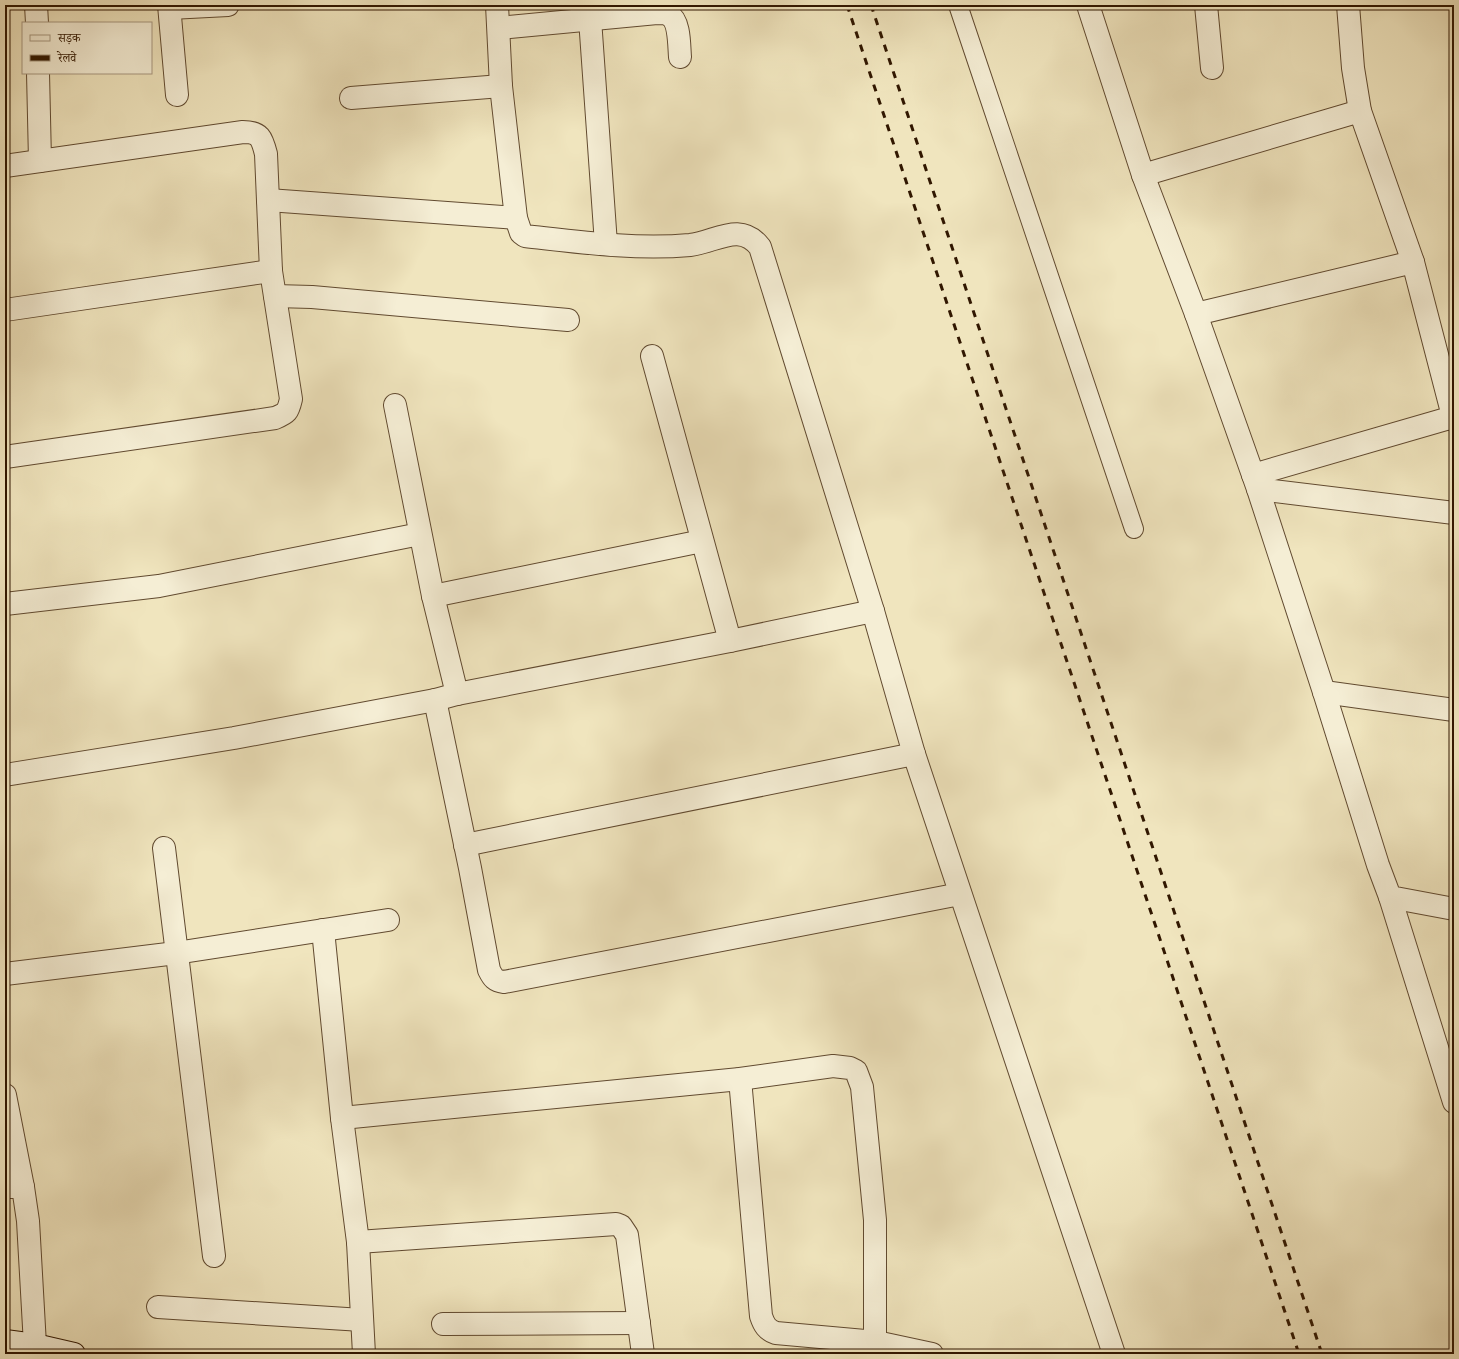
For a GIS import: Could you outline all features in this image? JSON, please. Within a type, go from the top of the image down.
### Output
[{"type":"street","points":[[36,5],[37,22]]},
{"type":"street","points":[[177,95],[170,7],[228,5]]},
{"type":"street","points":[[497,5],[501,86],[516,218],[521,233],[525,236],[606,244],[671,247],[694,244],[733,234],[751,237],[760,247],[873,611],[914,754],[1114,1354]]},
{"type":"street","points":[[1088,5],[1143,174],[1196,314],[1255,482],[1324,692],[1378,865],[1390,897],[1454,1102]]},
{"type":"street","points":[[1206,5],[1212,68]]},
{"type":"street","points":[[1255,482],[1454,419],[1448,377],[1413,262],[1360,111],[1353,68],[1348,5]]},
{"type":"street","points":[[499,28],[590,19],[636,10],[657,13],[670,16],[674,20],[677,29],[680,57]]},
{"type":"street","points":[[590,19],[606,244]]},
{"type":"street","points":[[38,74],[40,161]]},
{"type":"street","points":[[351,98],[501,86]]},
{"type":"street","points":[[1143,174],[1360,111]]},
{"type":"street","points":[[5,166],[250,132],[260,137],[266,154],[271,271],[291,399],[289,410],[285,414],[276,418],[5,457]]},
{"type":"street","points":[[268,200],[516,218]]},
{"type":"street","points":[[1196,314],[1413,262]]},
{"type":"street","points":[[5,310],[271,271]]},
{"type":"street","points":[[275,296],[312,296],[568,320]]},
{"type":"street","points":[[652,356],[730,641]]},
{"type":"street","points":[[395,405],[433,596],[457,694]]},
{"type":"street","points":[[1255,482],[1454,513]]},
{"type":"street","points":[[5,604],[159,586],[420,534]]},
{"type":"street","points":[[433,596],[702,541]]},
{"type":"street","points":[[5,775],[234,738],[435,700],[457,694],[730,641],[873,611]]},
{"type":"street","points":[[1324,692],[1454,710]]},
{"type":"street","points":[[435,700],[489,970],[493,979],[504,982],[960,894]]},
{"type":"street","points":[[465,845],[914,754]]},
{"type":"street","points":[[164,848],[214,1256]]},
{"type":"street","points":[[1390,897],[1454,909]]},
{"type":"street","points":[[5,974],[176,953],[388,920]]},
{"type":"street","points":[[323,930],[342,1118],[358,1242],[364,1354]]},
{"type":"street","points":[[342,1118],[740,1079],[833,1066],[850,1068],[856,1071],[860,1078],[862,1087],[875,1220],[876,1348]]},
{"type":"street","points":[[740,1079],[761,1316],[763,1323],[769,1330],[776,1333],[876,1348],[932,1354]]},
{"type":"street","points":[[5,1095],[14,1187],[28,1221],[34,1349]]},
{"type":"street","points":[[358,1242],[616,1224],[621,1226],[627,1235],[643,1354]]},
{"type":"street","points":[[158,1307],[362,1320]]},
{"type":"street","points":[[443,1324],[639,1324]]},
{"type":"street","points":[[5,1341],[34,1349],[74,1354]]},
{"type":"lane","points":[[958,5],[1134,529]]},
{"type":"railway","points":[[847,5],[1299,1354]]},
{"type":"railway","points":[[871,5],[1322,1354]]}]
